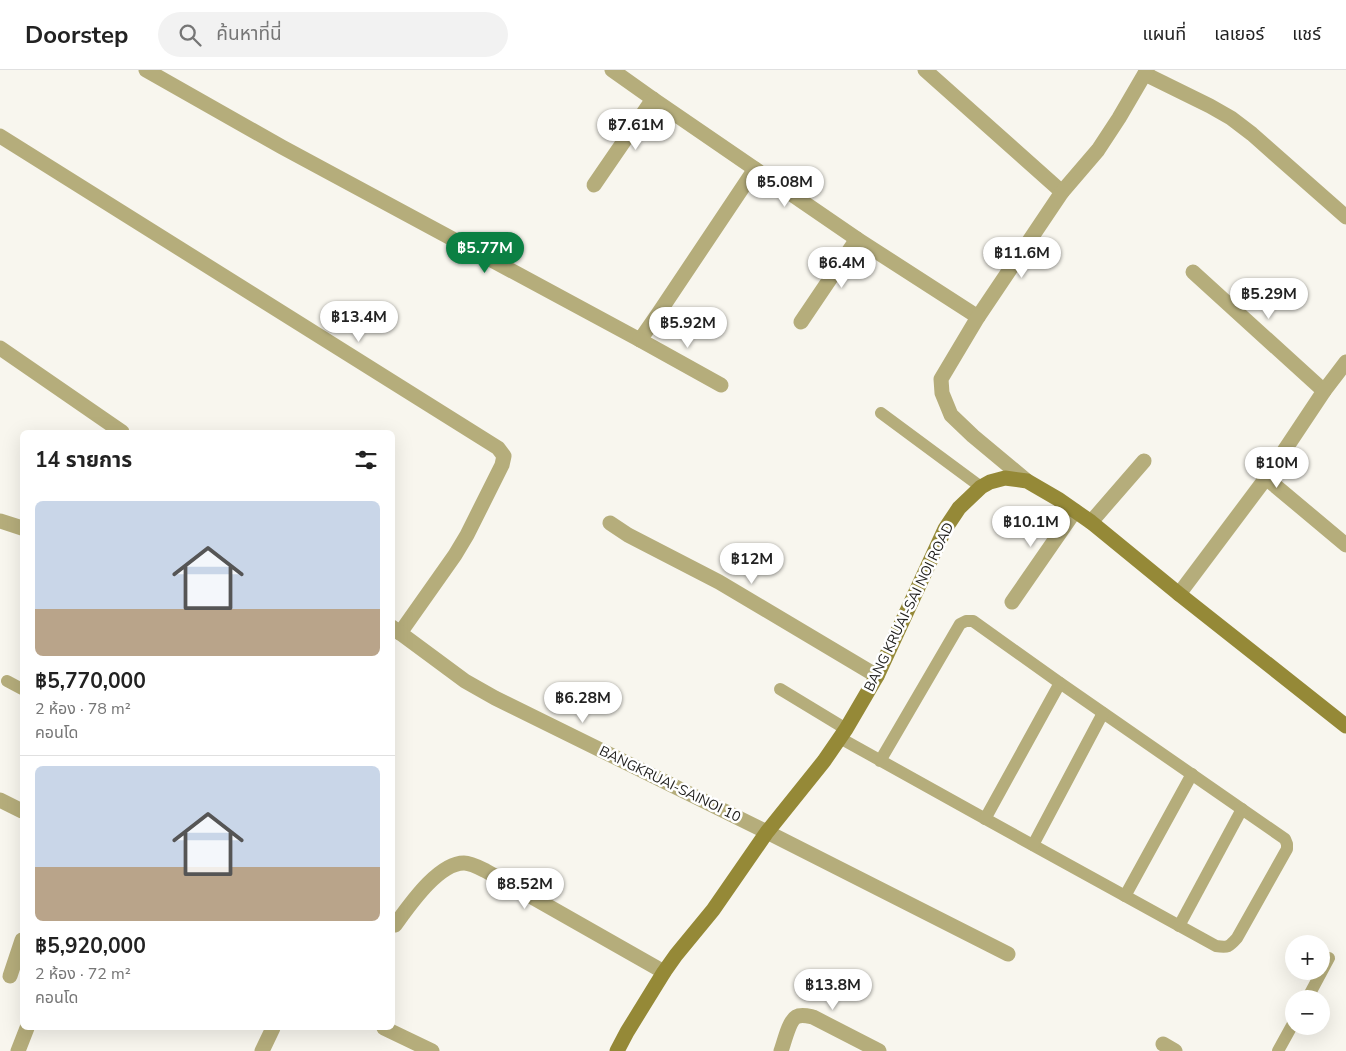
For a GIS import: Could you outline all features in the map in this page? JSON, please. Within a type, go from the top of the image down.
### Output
[{"type":"main road","name":"BANG KRUAI-SAI NOI ROAD","points":[[617,1051],[676,955],[713,910],[768,832],[843,734],[876,676],[945,529],[959,508],[990,482],[1005,478],[1027,482],[1058,499],[1091,522],[1346,726]]},
{"type":"street","points":[[146,70],[282,147],[721,385]]},
{"type":"street","points":[[612,70],[857,239],[978,317]]},
{"type":"street","points":[[925,70],[1062,192]]},
{"type":"street","points":[[1027,482],[973,436],[952,415],[942,393],[941,379],[978,317],[1062,192],[1098,150],[1146,72],[1231,118],[1252,134],[1346,217]]},
{"type":"street","points":[[594,185],[653,100]]},
{"type":"street","points":[[0,136],[498,448],[504,456],[502,465],[467,535],[455,555],[396,630]]},
{"type":"street","points":[[640,340],[755,168]]},
{"type":"street","points":[[801,322],[857,239]]},
{"type":"street","points":[[1193,272],[1324,391]]},
{"type":"street","points":[[0,348],[119,430]]},
{"type":"street","points":[[1179,594],[1266,478],[1324,391],[1346,362]]},
{"type":"street","points":[[1091,522],[1144,461]]},
{"type":"street","points":[[1266,478],[1346,545]]},
{"type":"street","points":[[1012,602],[1075,511]]},
{"type":"street","points":[[0,521],[20,527]]},
{"type":"street","points":[[610,523],[628,535],[719,582],[876,676]]},
{"type":"street","name":"BANGKRUAI-SAINOI 10","points":[[396,630],[465,680],[495,698],[768,832],[1008,954]]},
{"type":"street","points":[[0,800],[20,810]]},
{"type":"street","points":[[395,925],[437,875],[456,864],[466,863],[486,871],[664,972]]},
{"type":"street","points":[[10,976],[20,946]]},
{"type":"street","points":[[781,1051],[792,1022],[796,1016],[803,1015],[813,1017],[879,1051]]},
{"type":"street","points":[[18,1051],[26,1030]]},
{"type":"street","points":[[262,1051],[272,1030]]},
{"type":"street","points":[[388,1030],[432,1051]]},
{"type":"lane","points":[[881,413],[982,487]]},
{"type":"lane","points":[[780,689],[880,761],[1216,946],[1223,948],[1229,946],[1236,938],[1287,848],[1285,839],[973,621],[966,621],[960,624],[880,761]]},
{"type":"lane","points":[[7,682],[20,688]]},
{"type":"lane","points":[[986,819],[1060,683]]},
{"type":"lane","points":[[1033,845],[1103,712]]},
{"type":"lane","points":[[1125,896],[1192,774]]},
{"type":"lane","points":[[1179,926],[1242,809]]},
{"type":"lane","points":[[1278,1051],[1287,1035]]}]
